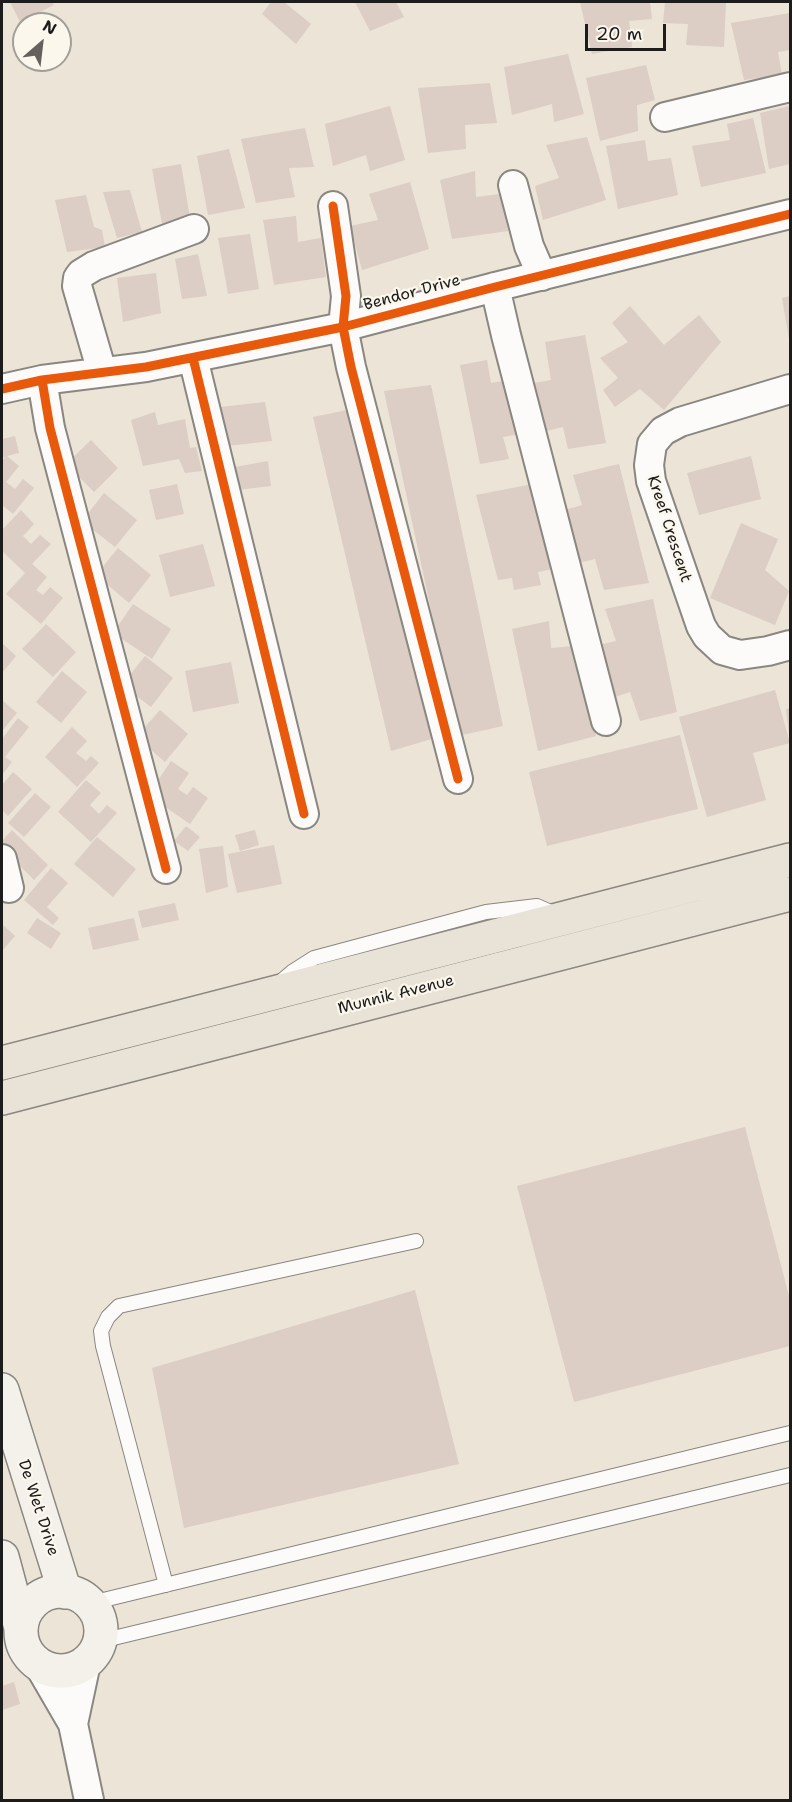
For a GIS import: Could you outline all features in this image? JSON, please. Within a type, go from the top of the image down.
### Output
[{"type":"main road","name":"Munnik Avenue","points":[[7,1059],[267,995],[790,860]]},
{"type":"main road","name":"Munnik Avenue","points":[[7,1099],[790,894]]},
{"type":"street","points":[[665,117],[790,87]]},
{"type":"street","points":[[513,185],[529,246],[542,276]]},
{"type":"street","points":[[333,206],[346,296],[343,327],[351,367],[458,779]]},
{"type":"street","name":"Bendor Drive","points":[[2,388],[146,367],[343,327],[790,214]]},
{"type":"street","points":[[102,372],[77,286],[78,278],[94,266],[194,229]]},
{"type":"street","points":[[495,287],[606,721]]},
{"type":"street","points":[[193,358],[303,814]]},
{"type":"street","points":[[42,381],[50,429],[166,869]]},
{"type":"street","name":"Kreef Crescent","points":[[790,389],[680,422],[663,430],[652,444],[650,465],[651,481],[701,626],[707,636],[722,650],[740,655],[790,645]]},
{"type":"street","points":[[2,859],[9,888]]},
{"type":"street","name":"De Wet Drive","points":[[3,1405],[78,1598]]},
{"type":"street","points":[[2,1557],[21,1628],[22,1641],[27,1653],[48,1669],[62,1671],[74,1669],[93,1652]]},
{"type":"street","points":[[21,1628],[24,1615],[31,1604],[41,1595],[54,1591],[78,1598],[98,1615],[102,1628],[73,1724]]},
{"type":"street","points":[[37,1662],[73,1724],[89,1800]]},
{"type":"lane","points":[[166,1585],[103,1346],[101,1331],[108,1317],[119,1306],[416,1241]]},
{"type":"lane","points":[[78,1598],[166,1585],[790,1433]]},
{"type":"lane","points":[[93,1652],[790,1475]]},
{"type":"building","points":[[10,2],[52,2],[54,5],[40,12],[15,12]]},
{"type":"building","points":[[271,2],[284,2],[311,24],[296,44],[262,14]]},
{"type":"building","points":[[355,2],[396,2],[404,17],[370,31]]},
{"type":"building","points":[[580,2],[650,2],[652,19],[629,21],[632,47],[592,54]]},
{"type":"building","points":[[665,2],[726,2],[724,47],[686,45],[688,24],[663,23]]},
{"type":"building","points":[[790,13],[790,50],[778,52],[782,75],[744,80],[731,23]]},
{"type":"building","points":[[568,54],[584,114],[554,122],[552,104],[512,115],[504,67]]},
{"type":"building","points":[[646,65],[655,100],[637,105],[638,131],[600,141],[586,78]]},
{"type":"building","points":[[490,83],[497,123],[465,125],[466,149],[428,153],[418,88]]},
{"type":"building","points":[[390,106],[405,160],[370,171],[366,155],[333,166],[325,124]]},
{"type":"building","points":[[789,106],[790,164],[769,169],[760,113]]},
{"type":"building","points":[[753,118],[766,173],[701,187],[692,146],[730,140],[727,124]]},
{"type":"building","points":[[305,128],[314,167],[289,168],[295,197],[256,203],[241,139]]},
{"type":"building","points":[[587,137],[606,200],[543,220],[535,186],[559,178],[546,145]]},
{"type":"building","points":[[645,140],[648,161],[671,158],[678,195],[618,209],[606,146]]},
{"type":"building","points":[[229,149],[245,208],[208,215],[197,156]]},
{"type":"building","points":[[181,164],[190,218],[162,224],[152,169]]},
{"type":"building","points":[[475,171],[476,197],[500,194],[508,231],[452,239],[440,180]]},
{"type":"building","points":[[410,182],[429,249],[362,270],[350,226],[378,220],[369,194]]},
{"type":"building","points":[[130,190],[142,232],[117,238],[103,192]]},
{"type":"building","points":[[86,195],[94,227],[102,230],[105,247],[67,252],[55,200]]},
{"type":"building","points":[[296,216],[298,242],[321,238],[326,277],[274,285],[263,220]]},
{"type":"building","points":[[250,234],[259,289],[228,294],[218,238]]},
{"type":"building","points":[[198,254],[207,296],[182,299],[175,259]]},
{"type":"building","points":[[156,273],[161,313],[123,322],[117,278]]},
{"type":"building","points":[[790,296],[790,339],[789,339],[782,298]]},
{"type":"building","points":[[630,306],[664,345],[699,315],[721,342],[664,410],[640,389],[615,407],[603,390],[618,378],[600,358],[628,342],[612,323]]},
{"type":"building","points":[[585,335],[606,443],[568,449],[563,427],[546,431],[534,383],[551,380],[545,342]]},
{"type":"building","points":[[487,360],[491,383],[509,380],[520,434],[503,437],[509,459],[480,464],[460,365]]},
{"type":"building","points":[[431,385],[503,726],[458,736],[384,391]]},
{"type":"building","points":[[265,402],[272,441],[227,446],[220,407]]},
{"type":"building","points":[[352,409],[435,738],[391,751],[313,417]]},
{"type":"building","points":[[155,412],[158,425],[185,419],[190,448],[196,447],[202,471],[185,473],[179,459],[143,466],[131,420]]},
{"type":"building","points":[[15,436],[19,453],[7,456],[19,466],[6,482],[15,489],[23,479],[34,488],[13,514],[2,505],[2,461],[5,457],[2,458],[2,439]]},
{"type":"building","points":[[91,440],[118,468],[94,492],[66,464]]},
{"type":"building","points":[[751,456],[761,499],[699,515],[687,473]]},
{"type":"building","points":[[268,461],[271,486],[237,490],[235,467]]},
{"type":"building","points":[[619,464],[649,583],[604,590],[595,559],[578,563],[565,510],[582,505],[573,475]]},
{"type":"building","points":[[177,484],[184,514],[156,520],[149,490]]},
{"type":"building","points":[[533,484],[553,569],[538,572],[541,585],[514,590],[512,578],[498,580],[476,495]]},
{"type":"building","points":[[104,493],[137,520],[115,547],[82,521]]},
{"type":"building","points":[[21,510],[34,524],[23,536],[31,544],[40,535],[51,544],[32,564],[47,577],[36,590],[43,595],[50,587],[63,598],[41,624],[6,594],[25,573],[2,551],[2,530]]},
{"type":"building","points":[[741,523],[778,539],[765,570],[789,591],[775,625],[710,598]]},
{"type":"building","points":[[203,544],[215,586],[170,597],[159,555]]},
{"type":"building","points":[[118,548],[151,575],[129,603],[96,575]]},
{"type":"building","points":[[653,599],[677,712],[640,721],[630,692],[612,698],[599,645],[616,641],[605,609]]},
{"type":"building","points":[[133,604],[171,629],[152,659],[113,633]]},
{"type":"building","points":[[549,621],[551,648],[573,646],[596,736],[538,751],[512,629]]},
{"type":"building","points":[[46,624],[76,652],[53,677],[22,649]]},
{"type":"building","points":[[2,643],[16,656],[2,673]]},
{"type":"building","points":[[145,656],[173,678],[151,707],[122,685]]},
{"type":"building","points":[[231,662],[239,703],[193,712],[185,671]]},
{"type":"building","points":[[62,671],[87,692],[61,723],[36,702]]},
{"type":"building","points":[[775,690],[790,743],[753,753],[766,800],[707,817],[679,717]]},
{"type":"building","points":[[2,700],[17,713],[2,731]]},
{"type":"building","points":[[790,708],[790,735],[789,735],[786,709]]},
{"type":"building","points":[[160,710],[188,734],[165,762],[136,737]]},
{"type":"building","points":[[18,718],[29,727],[5,757],[12,762],[2,775],[2,739]]},
{"type":"building","points":[[72,727],[87,741],[76,753],[86,761],[91,756],[99,763],[77,787],[45,757]]},
{"type":"building","points":[[680,735],[698,809],[547,846],[529,772]]},
{"type":"building","points":[[171,761],[189,773],[178,789],[187,795],[193,787],[208,798],[190,824],[148,795]]},
{"type":"building","points":[[13,772],[32,789],[8,816],[2,810],[2,785]]},
{"type":"building","points":[[86,780],[101,793],[90,805],[99,814],[107,805],[117,813],[91,842],[58,812]]},
{"type":"building","points":[[35,793],[51,807],[24,837],[8,823]]},
{"type":"building","points":[[186,826],[200,837],[188,851],[174,841]]},
{"type":"building","points":[[12,830],[48,865],[34,880],[2,848],[2,841]]},
{"type":"building","points":[[255,830],[259,845],[240,851],[235,835]]},
{"type":"building","points":[[97,837],[136,869],[113,897],[74,864]]},
{"type":"building","points":[[274,845],[282,884],[237,893],[228,854]]},
{"type":"building","points":[[223,846],[228,887],[206,893],[199,849]]},
{"type":"building","points":[[51,868],[68,883],[47,907],[59,918],[53,925],[24,900]]},
{"type":"building","points":[[175,903],[179,920],[142,928],[138,911]]},
{"type":"building","points":[[37,918],[61,933],[51,949],[27,933]]},
{"type":"building","points":[[134,918],[139,940],[93,950],[88,928]]},
{"type":"building","points":[[2,924],[15,936],[2,951]]},
{"type":"building","points":[[745,1127],[790,1300],[790,1346],[574,1402],[517,1186]]},
{"type":"building","points":[[415,1290],[459,1464],[184,1528],[152,1368]]},
{"type":"building","points":[[14,1682],[20,1704],[2,1710],[2,1686]]},
{"type":"cycle path","points":[[333,206],[346,296],[343,327],[351,367],[458,779]]},
{"type":"cycle path","points":[[2,389],[42,380],[146,367],[343,327],[790,214]]},
{"type":"cycle path","points":[[193,358],[304,814]]},
{"type":"cycle path","points":[[42,380],[50,428],[166,869]]}]
